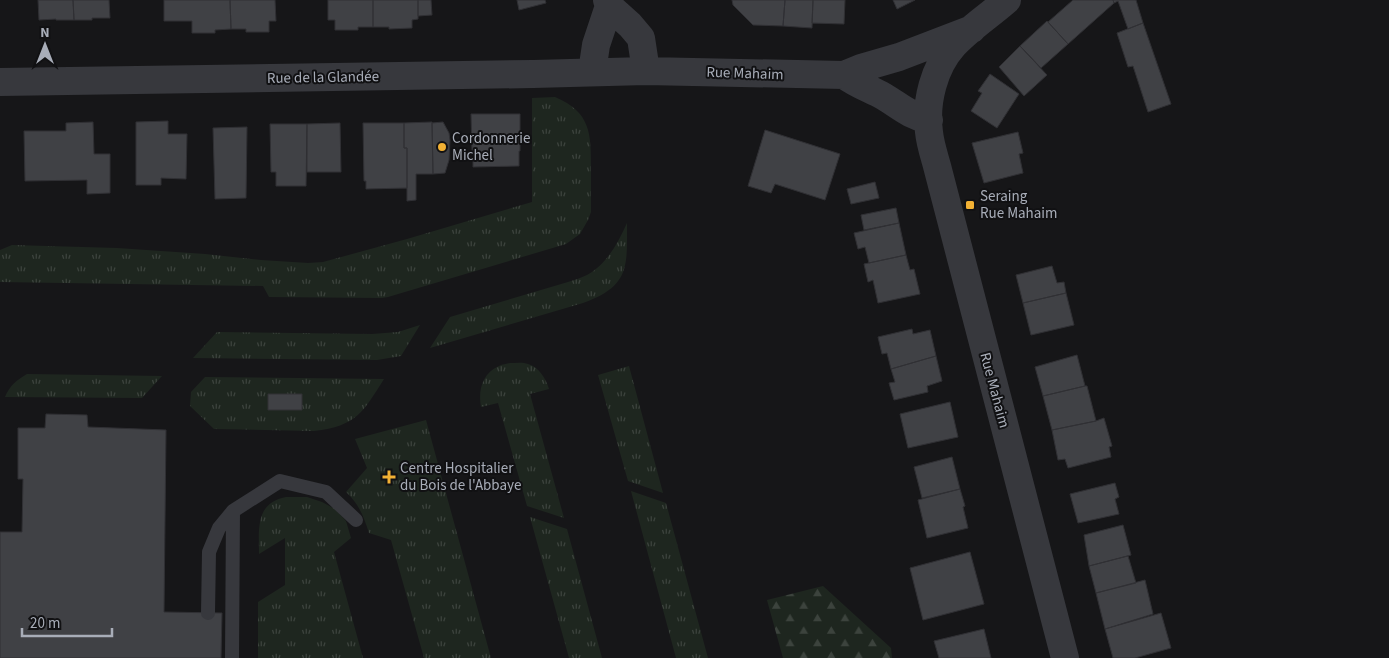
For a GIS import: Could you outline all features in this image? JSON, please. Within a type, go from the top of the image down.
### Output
[{"type":"street","name":"Rue Mahaim","points":[[1007,0],[954,45],[942,62],[934,83],[928,108],[929,132],[1065,658]]},
{"type":"street","points":[[592,72],[596,45],[608,3],[641,38],[646,71]]},
{"type":"street","name":"Rue Mahaim","points":[[646,71],[844,75],[899,57],[972,29]]},
{"type":"street","name":"Rue de la Glandée","points":[[0,82],[646,71]]},
{"type":"street","name":"Rue Mahaim","points":[[844,75],[917,118],[929,120]]},
{"type":"lane","points":[[208,613],[209,552],[219,528],[233,511],[280,481],[326,492],[356,520]]},
{"type":"lane","points":[[232,658],[233,511]]},
{"type":"green space","points":[[555,97],[567,103],[582,117],[589,135],[591,156],[591,212],[580,234],[566,244],[382,298],[269,297],[263,286],[0,282],[0,250],[12,245],[117,248],[261,260],[323,262],[532,202],[532,98]]},
{"type":"green space","points":[[627,223],[627,252],[623,273],[610,290],[583,303],[430,348],[450,317],[587,275],[606,259],[616,245]]},
{"type":"green space","points":[[420,325],[401,356],[377,360],[193,358],[217,332],[372,334],[398,332]]},
{"type":"green space","points":[[510,363],[524,363],[536,368],[548,385],[549,389],[530,394],[564,518],[527,506],[498,403],[481,407],[480,395],[485,378],[493,369]]},
{"type":"green space","points":[[629,366],[663,493],[628,481],[598,375]]},
{"type":"green space","points":[[27,374],[162,376],[142,398],[5,397],[14,383]]},
{"type":"green space","points":[[205,377],[384,379],[364,409],[357,416],[340,425],[314,431],[214,429],[190,406],[191,392]]},
{"type":"green space","points":[[426,420],[491,658],[424,658],[391,540],[369,533],[360,511],[346,492],[367,468],[355,439]]},
{"type":"green space","points":[[631,491],[666,503],[708,658],[676,658]]},
{"type":"green space","points":[[286,497],[307,497],[322,502],[335,509],[346,521],[351,538],[334,552],[363,658],[258,658],[258,602],[285,585],[285,538],[259,554],[259,527],[264,511],[269,505],[276,500]]},
{"type":"green space","points":[[530,517],[567,529],[602,658],[569,658]]},
{"type":"green space","points":[[823,586],[891,648],[892,658],[783,658],[767,600]]},
{"type":"building","points":[[38,0],[73,0],[74,20],[39,20]]},
{"type":"building","points":[[73,0],[109,0],[110,18],[74,20]]},
{"type":"building","points":[[164,0],[230,0],[231,29],[215,30],[215,33],[192,33],[192,21],[164,21]]},
{"type":"building","points":[[230,0],[275,0],[276,21],[269,21],[269,32],[246,32],[246,29],[231,29]]},
{"type":"building","points":[[328,0],[373,0],[373,27],[358,27],[358,30],[335,30],[335,20],[328,20]]},
{"type":"building","points":[[373,0],[418,0],[418,19],[412,20],[412,28],[389,29],[389,27],[373,27]]},
{"type":"building","points":[[418,0],[431,0],[432,15],[418,16]]},
{"type":"building","points":[[517,0],[545,0],[546,3],[519,10]]},
{"type":"building","points":[[732,0],[785,0],[783,26],[753,25],[733,5]]},
{"type":"building","points":[[785,0],[813,0],[812,28],[783,26]]},
{"type":"building","points":[[813,0],[845,0],[844,24],[812,23]]},
{"type":"building","points":[[893,0],[915,0],[897,9]]},
{"type":"building","points":[[1073,0],[1113,0],[1114,3],[1068,44],[1048,22]]},
{"type":"building","points":[[1113,0],[1136,0],[1143,23],[1128,29],[1118,1],[1114,3]]},
{"type":"building","points":[[1047,21],[1068,44],[1041,68],[1020,46]]},
{"type":"building","points":[[1143,23],[1171,104],[1148,112],[1133,66],[1128,67],[1117,33]]},
{"type":"building","points":[[1020,46],[1047,75],[1024,96],[999,67]]},
{"type":"building","points":[[990,74],[1019,94],[997,128],[971,111],[982,93],[978,91]]},
{"type":"building","points":[[471,114],[520,114],[519,166],[473,167]]},
{"type":"building","points":[[168,121],[168,134],[187,134],[186,179],[161,178],[161,185],[136,185],[136,122]]},
{"type":"building","points":[[93,122],[94,154],[110,154],[110,193],[87,194],[87,180],[25,181],[24,131],[66,131],[66,123]]},
{"type":"building","points":[[432,122],[433,174],[416,174],[416,200],[407,201],[407,148],[404,148],[404,123]]},
{"type":"building","name":"Cordonnerie Michel","points":[[443,122],[449,133],[449,160],[445,173],[433,174],[432,123]]},
{"type":"building","points":[[340,123],[341,172],[307,172],[307,124]]},
{"type":"building","points":[[363,123],[404,123],[404,148],[407,148],[407,188],[366,189],[366,181],[364,181]]},
{"type":"building","points":[[270,124],[307,124],[306,186],[276,186],[276,172],[271,172]]},
{"type":"building","points":[[247,127],[246,198],[215,199],[213,128]]},
{"type":"building","points":[[765,130],[840,154],[825,200],[775,184],[771,193],[748,186]]},
{"type":"building","points":[[1018,132],[1023,153],[1019,154],[1023,173],[984,183],[972,143]]},
{"type":"building","points":[[875,182],[879,198],[851,204],[847,189]]},
{"type":"building","points":[[896,208],[899,223],[864,230],[861,215]]},
{"type":"building","points":[[899,223],[906,255],[869,263],[865,247],[858,249],[854,233]]},
{"type":"building","points":[[906,255],[910,270],[914,269],[920,294],[878,303],[873,280],[868,282],[864,264]]},
{"type":"building","points":[[1052,266],[1057,283],[1064,282],[1066,293],[1023,303],[1016,275]]},
{"type":"building","points":[[1066,293],[1074,325],[1031,335],[1023,303]]},
{"type":"building","points":[[912,329],[913,334],[930,330],[936,356],[891,369],[887,353],[882,354],[878,337]]},
{"type":"building","points":[[1077,355],[1085,386],[1043,396],[1035,367]]},
{"type":"building","points":[[936,356],[942,381],[927,386],[928,392],[894,400],[889,383],[895,382],[891,369]]},
{"type":"building","points":[[1087,386],[1096,421],[1052,430],[1043,396]]},
{"type":"building","points":[[268,394],[302,394],[302,410],[268,410]]},
{"type":"building","points":[[950,402],[958,437],[908,448],[900,414]]},
{"type":"building","points":[[46,414],[87,415],[88,427],[166,430],[164,612],[222,613],[221,658],[0,658],[0,532],[22,532],[23,479],[18,479],[18,428],[45,428]]},
{"type":"building","points":[[1104,418],[1112,446],[1109,447],[1111,457],[1068,468],[1065,459],[1058,460],[1052,430]]},
{"type":"building","points":[[952,457],[960,489],[922,498],[914,467]]},
{"type":"building","points":[[1115,483],[1119,497],[1115,499],[1119,514],[1078,523],[1070,494]]},
{"type":"building","points":[[960,489],[968,528],[927,538],[918,500]]},
{"type":"building","points":[[1123,525],[1131,555],[1089,566],[1084,535]]},
{"type":"building","points":[[970,552],[984,604],[923,620],[910,568]]},
{"type":"building","points":[[1128,556],[1136,583],[1096,593],[1089,566]]},
{"type":"building","points":[[1145,580],[1153,614],[1105,629],[1096,593]]},
{"type":"building","points":[[1161,613],[1171,648],[1135,658],[1113,658],[1105,629]]},
{"type":"building","points":[[984,629],[991,658],[939,658],[934,641]]},
{"type":"place","name":"Cordonnerie Michel","points":[[442,147]]},
{"type":"place","name":"Seraing Rue Mahaim","points":[[970,205]]},
{"type":"place","name":"Centre Hospitalier du Bois de l'Abbaye","points":[[389,477]]}]
